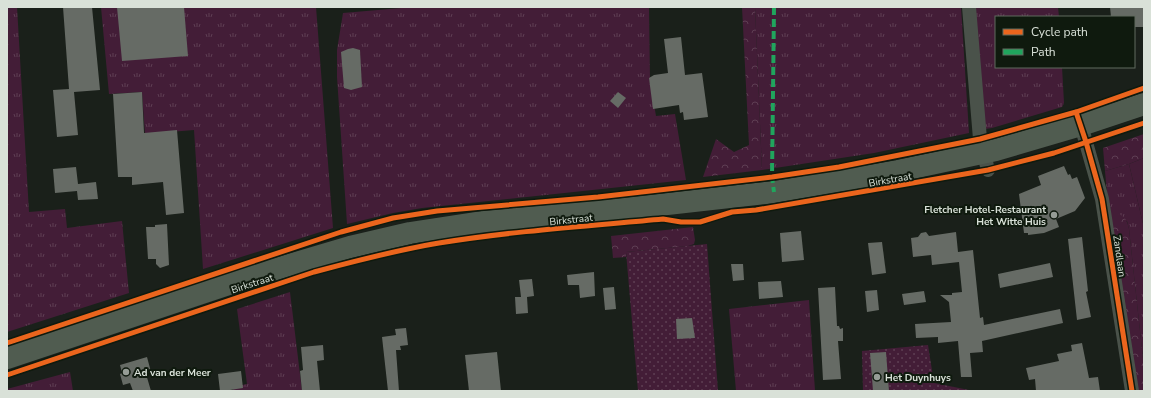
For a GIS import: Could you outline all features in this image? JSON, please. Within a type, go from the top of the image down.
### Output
[{"type":"main road","name":"Birkstraat","points":[[7,358],[309,259],[362,244],[410,233],[482,222],[614,210],[774,192],[898,171],[986,162],[1081,125],[1144,104]]},
{"type":"street","points":[[969,7],[980,138],[986,162]]},
{"type":"street","name":"Zandlaan","points":[[1081,125],[1102,203],[1132,391]]},
{"type":"green space","points":[[7,7],[17,7],[29,212],[65,209],[67,228],[122,221],[129,293],[7,332]]},
{"type":"green space","points":[[101,7],[316,7],[333,228],[203,269],[194,130],[145,134],[142,92],[109,94]]},
{"type":"green space","points":[[413,7],[649,7],[650,81],[656,116],[675,114],[686,180],[422,208],[347,224],[337,77],[337,50],[343,13]]},
{"type":"green space","points":[[742,7],[755,7],[762,170],[703,177],[716,139],[734,152],[749,145]]},
{"type":"green space","points":[[755,7],[961,7],[969,133],[874,153],[762,170]]},
{"type":"green space","points":[[975,7],[1058,7],[1059,16],[995,16],[995,68],[1062,68],[1064,103],[1062,107],[985,129]]},
{"type":"green space","points":[[1144,134],[1144,158],[1105,171],[1103,148]]},
{"type":"green space","points":[[1144,158],[1144,228],[1129,164]]},
{"type":"green space","points":[[1129,164],[1144,228],[1144,368],[1129,229],[1127,221],[1109,215],[1105,171]]},
{"type":"green space","points":[[1116,213],[1125,219],[1129,229],[1144,368],[1144,391],[1128,391],[1109,215]]},
{"type":"green space","points":[[693,227],[695,240],[694,244],[688,246],[626,252],[626,257],[613,258],[611,236]]},
{"type":"green space","points":[[707,244],[718,391],[638,391],[626,252]]},
{"type":"green space","points":[[290,292],[302,391],[233,391],[233,387],[247,384],[237,309]]},
{"type":"green space","points":[[809,300],[815,391],[736,391],[729,309]]},
{"type":"green space","points":[[928,345],[934,383],[969,391],[863,391],[862,351]]},
{"type":"green space","points":[[70,372],[73,391],[7,391],[7,389]]},
{"type":"building","points":[[63,7],[92,7],[100,90],[74,92],[78,135],[57,137],[53,90],[69,89]]},
{"type":"building","points":[[117,7],[184,7],[188,56],[122,61]]},
{"type":"building","points":[[1110,7],[1144,7],[1144,27],[1135,27],[1135,16],[1111,16]]},
{"type":"building","points":[[681,37],[685,75],[702,73],[708,117],[684,120],[683,112],[680,113],[679,105],[653,109],[649,78],[654,75],[668,73],[664,39]]},
{"type":"building","points":[[353,48],[360,50],[362,87],[351,90],[344,88],[341,52]]},
{"type":"building","points":[[142,92],[144,133],[177,130],[184,213],[166,215],[163,182],[132,185],[132,177],[118,177],[113,94]]},
{"type":"building","points":[[618,92],[626,98],[618,108],[610,101]]},
{"type":"building","points":[[1064,166],[1068,175],[1070,174],[1072,179],[1077,177],[1085,198],[1075,211],[1056,219],[1059,227],[1044,233],[1028,235],[1028,233],[1024,233],[1019,194],[1041,185],[1038,176]]},
{"type":"building","points":[[76,167],[78,184],[96,182],[98,199],[78,200],[77,191],[55,193],[53,169]]},
{"type":"building","points":[[167,224],[169,265],[160,268],[156,264],[156,259],[148,259],[146,227],[155,227],[155,225]]},
{"type":"building","points":[[801,231],[804,260],[782,262],[780,233]]},
{"type":"building","points":[[926,232],[929,236],[956,232],[958,252],[973,250],[980,318],[983,317],[984,325],[1060,309],[1063,323],[982,341],[983,352],[970,353],[972,377],[961,377],[958,341],[938,343],[938,337],[916,338],[915,324],[951,322],[949,302],[940,295],[952,295],[952,293],[962,292],[959,262],[932,265],[931,255],[913,257],[911,238],[918,237],[921,233]]},
{"type":"building","points":[[1082,237],[1088,291],[1086,292],[1091,317],[1077,320],[1068,239]]},
{"type":"building","points":[[882,242],[886,273],[872,275],[868,243]]},
{"type":"building","points":[[1050,263],[1053,277],[1000,288],[998,274]]},
{"type":"building","points":[[731,264],[743,264],[744,280],[733,281]]},
{"type":"building","points":[[594,272],[595,296],[580,298],[579,285],[568,285],[567,275]]},
{"type":"building","points":[[532,279],[534,296],[527,297],[528,313],[516,314],[515,297],[521,297],[519,280]]},
{"type":"building","points":[[781,281],[783,297],[759,299],[758,282]]},
{"type":"building","points":[[614,287],[616,309],[605,310],[603,288]]},
{"type":"building","points":[[835,287],[837,326],[839,326],[840,329],[843,328],[843,341],[838,341],[841,379],[823,380],[818,288]]},
{"type":"building","points":[[877,290],[879,310],[867,312],[865,291]]},
{"type":"building","points":[[924,291],[926,302],[904,305],[902,294]]},
{"type":"building","points":[[692,318],[695,338],[677,339],[676,319]]},
{"type":"building","points":[[406,328],[408,345],[400,346],[401,350],[396,350],[399,391],[388,391],[382,337],[396,335],[395,329]]},
{"type":"building","points":[[1082,343],[1089,378],[1098,377],[1100,391],[1036,391],[1035,379],[1029,380],[1026,368],[1059,361],[1057,354],[1072,351],[1071,345]]},
{"type":"building","points":[[323,345],[324,360],[317,361],[320,391],[302,391],[300,371],[303,370],[301,347]]},
{"type":"building","points":[[497,352],[501,391],[469,391],[465,355]]},
{"type":"building","points":[[886,352],[889,391],[873,391],[870,353]]},
{"type":"building","points":[[147,357],[151,372],[146,374],[151,391],[133,391],[130,383],[123,385],[120,374],[122,373],[120,365]]},
{"type":"building","points":[[241,371],[243,388],[230,391],[220,391],[218,374]]},
{"type":"marked path","points":[[774,7],[772,177],[774,192]]},
{"type":"cycle path","points":[[7,343],[341,232],[393,218],[437,211],[598,197],[772,177],[839,167],[980,139],[1076,112],[1144,88]]},
{"type":"cycle path","points":[[1076,112],[1102,199],[1132,391]]},
{"type":"cycle path","points":[[7,375],[314,272],[392,252],[467,239],[551,229],[663,219],[681,222],[700,222],[732,212],[756,210],[988,170],[1054,153],[1144,123]]},
{"type":"place","name":"Fletcher Hotel-Restaurant Het Witte Huis","points":[[1054,215]]},
{"type":"place","name":"Ad van der Meer","points":[[126,372]]},
{"type":"place","name":"Het Duynhuys","points":[[877,377]]}]
